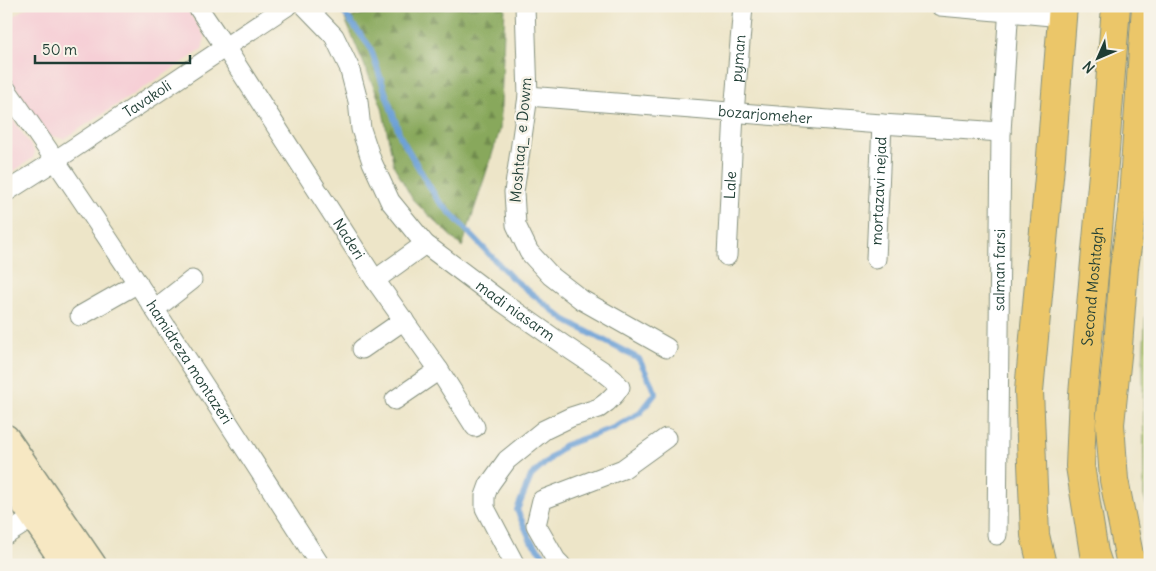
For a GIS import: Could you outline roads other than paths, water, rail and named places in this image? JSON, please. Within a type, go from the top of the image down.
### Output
[{"type":"main road","name":"Second Moshtagh","points":[[1098,565],[1094,553],[1080,466],[1083,394],[1116,6]]},
{"type":"main road","points":[[1131,565],[1114,480],[1110,424],[1124,268],[1132,212],[1146,6]]},
{"type":"main road","points":[[1042,565],[1035,535],[1029,391],[1052,156],[1063,11]]},
{"type":"main road","points":[[6,438],[93,565]]},
{"type":"main road","points":[[6,476],[66,565]]},
{"type":"main road","points":[[1029,565],[1035,535]]},
{"type":"street","name":"Naderi","points":[[198,6],[375,280],[439,370],[475,428]]},
{"type":"street","name":"Tavakoli","points":[[6,192],[287,6]]},
{"type":"street","name":"madi niasarm","points":[[305,6],[334,36],[348,67],[358,101],[361,129],[372,162],[390,201],[425,244],[498,299],[604,372],[620,387],[599,408],[544,430],[507,460],[489,485],[485,496],[485,508],[515,565]]},
{"type":"street","name":"Moshtaq_ e Dowm","points":[[525,6],[528,96],[514,192],[516,225],[529,252],[551,276],[582,300],[667,348]]},
{"type":"street","name":"pyman","points":[[734,112],[742,6]]},
{"type":"street","points":[[940,6],[1063,11]]},
{"type":"street","name":"salman farsi","points":[[997,535],[1001,132],[1009,9]]},
{"type":"street","name":"hamidreza montazeri","points":[[6,89],[138,282],[320,565]]},
{"type":"street","name":"bozarjomeher","points":[[528,96],[1001,132]]},
{"type":"street","name":"Lale","points":[[727,256],[734,112]]},
{"type":"street","name":"mortazavi nejad","points":[[876,259],[882,124]]},
{"type":"street","points":[[375,280],[425,244]]},
{"type":"street","points":[[155,309],[192,280]]},
{"type":"street","points":[[80,316],[138,282]]},
{"type":"street","points":[[362,349],[404,320]]},
{"type":"street","points":[[395,400],[439,370]]},
{"type":"street","points":[[561,565],[556,560],[536,525],[542,500],[623,469],[666,438]]},
{"type":"street","points":[[6,535],[34,516]]},
{"type":"waterway","points":[[339,6],[370,47],[401,138],[437,199],[511,277],[565,320],[639,359],[656,393],[640,413],[613,428],[565,445],[531,476],[517,510],[531,541],[546,558]]}]
